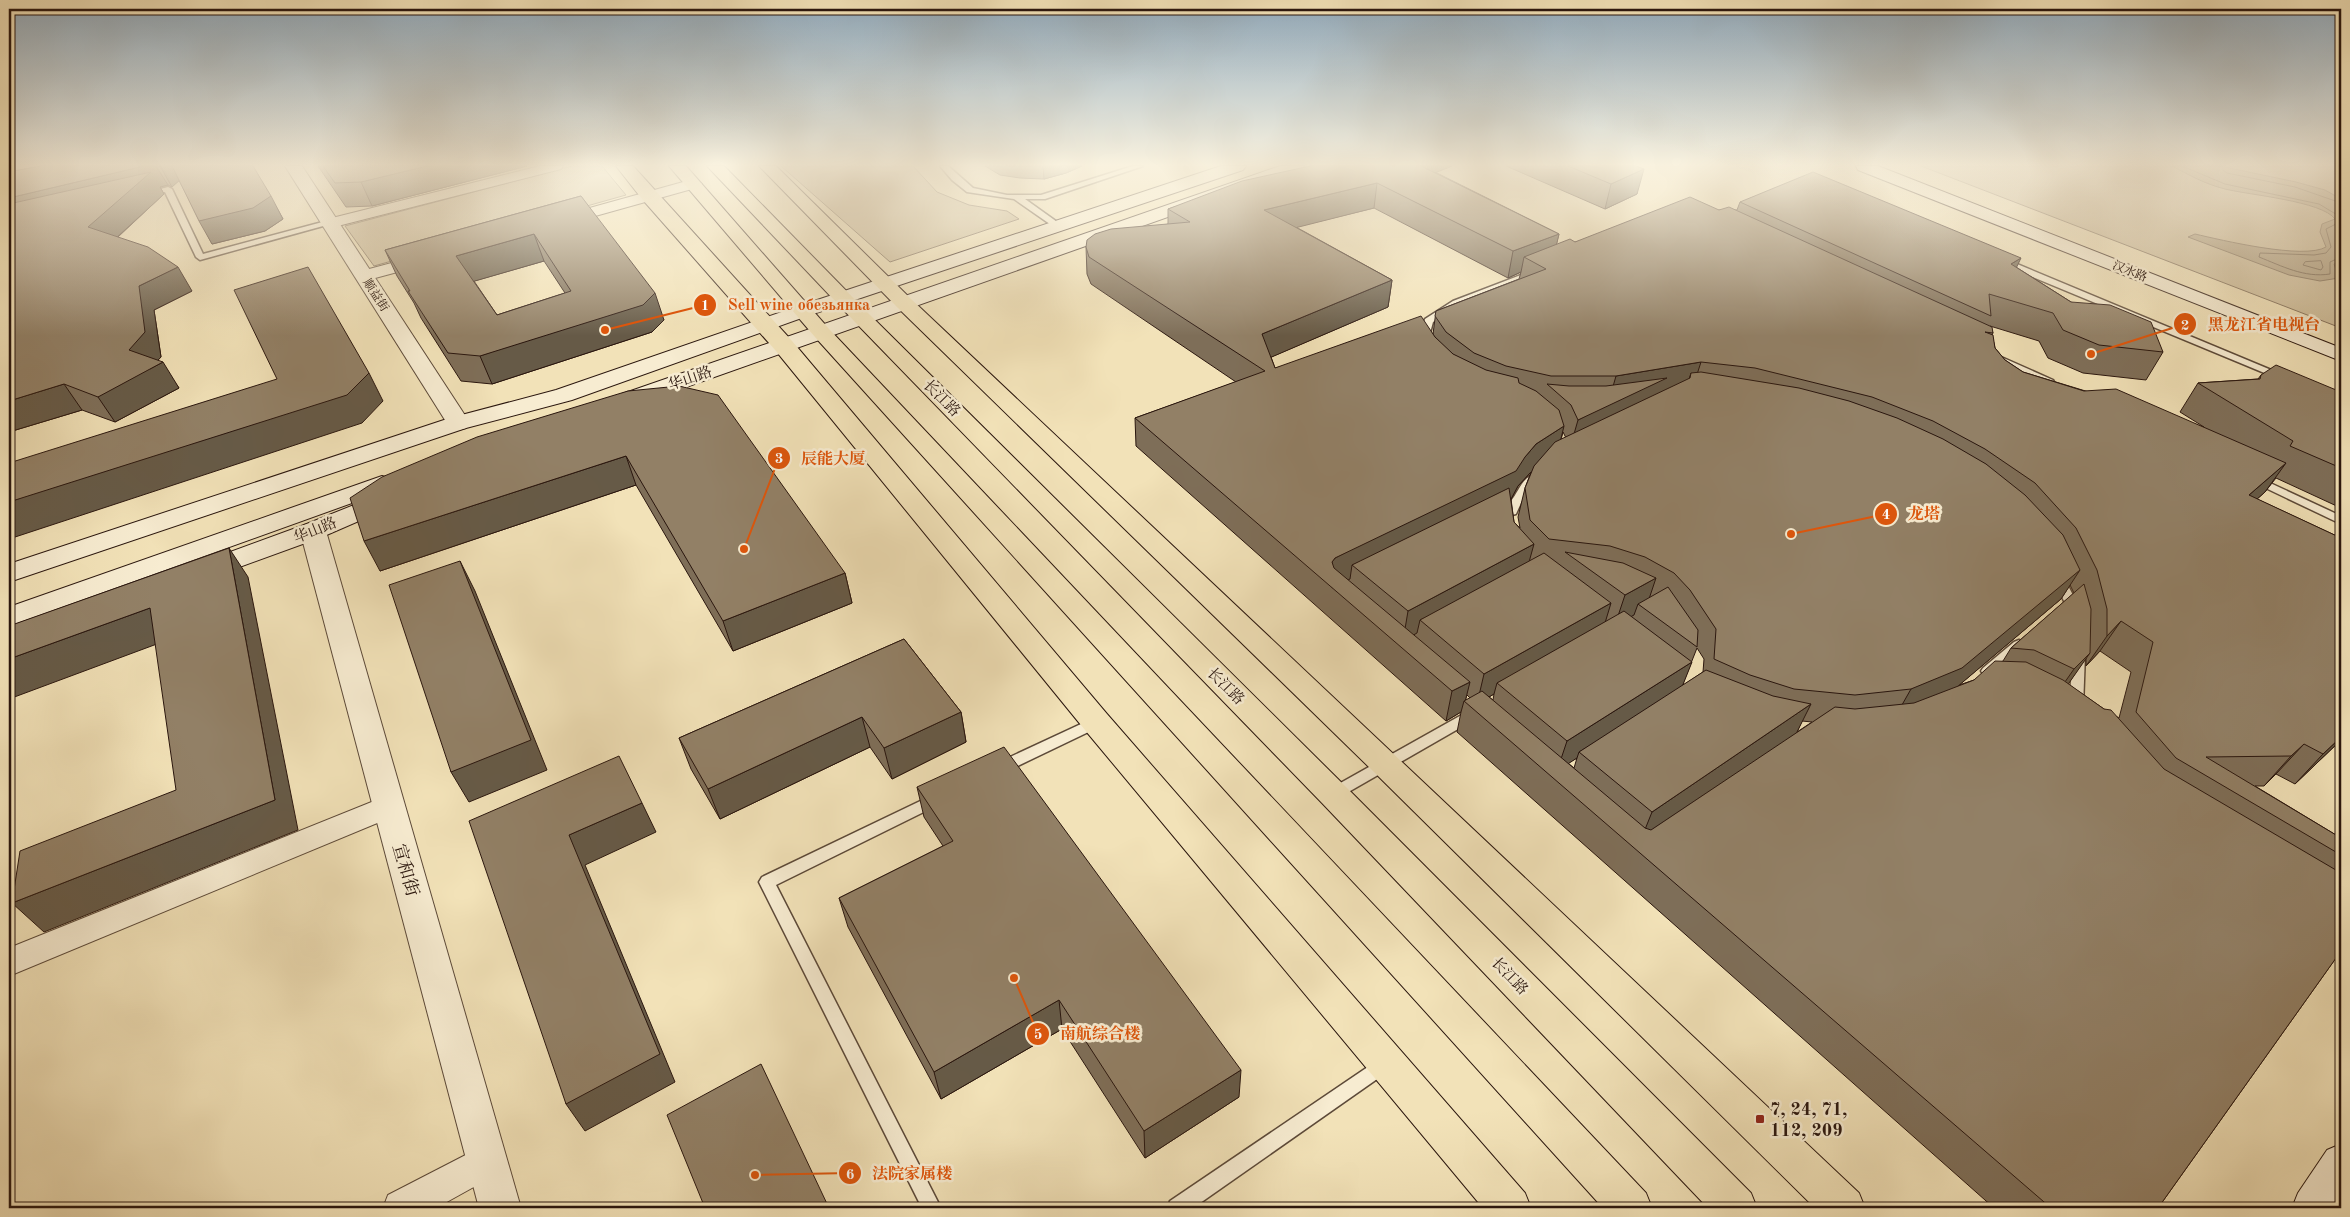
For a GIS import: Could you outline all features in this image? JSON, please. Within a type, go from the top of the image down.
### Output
[{"type":"main road","name":"顺益街","points":[[330,223],[458,423]]},
{"type":"main road","points":[[673,223],[784,346],[1096,722],[1510,1208]]},
{"type":"main road","points":[[734,223],[822,333],[1631,1208]]},
{"type":"main road","name":"长江路","points":[[754,223],[853,308],[1333,794],[1736,1208]]},
{"type":"main road","points":[[824,223],[1844,1208]]},
{"type":"main road","name":"华山路","points":[[895,293],[1068,223]]},
{"type":"main road","name":"华山路","points":[[9,573],[458,423],[564,395],[803,311],[853,308],[1116,223]]},
{"type":"main road","name":"汉水路","points":[[2007,223],[2341,355]]},
{"type":"main road","name":"汉水路","points":[[2037,223],[2341,342]]},
{"type":"main road","name":"华山路","points":[[614,405],[822,333],[853,308]]},
{"type":"main road","points":[[9,597],[432,450],[564,395]]},
{"type":"main road","name":"华山路","points":[[9,617],[404,484],[314,532],[184,578]]},
{"type":"main road","name":"宣和街","points":[[314,532],[500,1208]]},
{"type":"main road","points":[[2313,1208],[2341,1164]]},
{"type":"street","points":[[544,225],[552,223]]},
{"type":"street","points":[[364,276],[439,255]]},
{"type":"street","points":[[9,962],[389,806]]},
{"type":"street","points":[[402,1208],[487,1161]]},
{"type":"lane","points":[[184,223],[200,257],[330,223]]},
{"type":"lane","points":[[1053,223],[1058,226]]},
{"type":"lane","points":[[1993,257],[2295,382]]},
{"type":"lane","points":[[1428,350],[1424,344],[1428,321],[1456,303],[1549,267]]},
{"type":"lane","points":[[1992,356],[2055,385]]},
{"type":"lane","points":[[1511,526],[1510,517],[1520,493],[1543,468]]},
{"type":"lane","points":[[2243,474],[2341,520]]},
{"type":"lane","points":[[1488,517],[1515,504]]},
{"type":"lane","points":[[2054,567],[2070,601],[2078,634],[2076,712],[2082,719]]},
{"type":"lane","points":[[2055,614],[2070,601]]},
{"type":"lane","points":[[1985,682],[2033,633]]},
{"type":"lane","points":[[1333,794],[1479,710]]},
{"type":"lane","points":[[989,774],[1096,722]]},
{"type":"lane","points":[[932,1208],[767,882],[954,791]]},
{"type":"lane","points":[[1177,1208],[1386,1062]]},
{"type":"shaded area","points":[[357,223],[527,223],[374,266],[345,226]]},
{"type":"shaded area","points":[[845,223],[1008,223],[890,262]]},
{"type":"shaded area","points":[[2068,223],[2341,223],[2341,328]]},
{"type":"water","points":[[2341,223],[2341,262],[2334,264],[2339,278],[2320,281],[2289,275],[2188,237],[2195,234],[2262,248],[2300,251],[2315,250],[2326,247],[2320,232],[2322,224]]},
{"type":"building","points":[[9,223],[93,223],[88,227],[148,247],[178,267],[139,286],[145,332],[129,350],[163,362],[98,397],[64,384],[9,401]]},
{"type":"building","points":[[484,223],[601,223],[655,293],[643,305],[480,356],[448,353],[408,291],[410,291],[385,250]],"holes":[[[534,234],[571,291],[497,315],[456,256]]]},
{"type":"building","points":[[1181,223],[1287,223],[1392,280],[1262,334],[1275,368],[1421,316],[1435,337],[1453,354],[1486,370],[1518,378],[1519,383],[1536,391],[1559,410],[1564,426],[1536,444],[1516,471],[1335,558],[1332,562],[1334,568],[1470,682],[1452,691],[1135,418],[1265,371],[1089,257],[1086,247],[1087,240],[1095,234],[1111,229]]},
{"type":"building","points":[[1457,223],[1536,223],[1559,234],[1513,251]]},
{"type":"building","points":[[1624,223],[1764,223],[1992,327],[1993,333],[1985,332],[1993,335],[1995,348],[2005,360],[2023,372],[2084,391],[2116,389],[2286,463],[2249,495],[2341,538],[2341,737],[2323,754],[2304,744],[2291,756],[2206,757],[2341,838],[2341,855],[2176,758],[2136,712],[2153,642],[2121,621],[2107,636],[2107,609],[2097,570],[2076,528],[2035,483],[1985,449],[1933,421],[1872,397],[1755,368],[1701,362],[1616,376],[1551,376],[1506,366],[1474,353],[1446,332],[1435,316],[1436,311],[1546,269],[1524,257],[1570,239],[1575,242]]},
{"type":"building","points":[[1786,223],[1936,223],[2021,258],[2011,264],[2071,302],[2110,305],[2151,322],[2163,352],[2099,345],[2063,330],[2053,313],[1989,294],[1991,316]]},
{"type":"building","points":[[308,267],[369,373],[347,395],[9,502],[9,463],[277,379],[234,290]]},
{"type":"building","points":[[2276,365],[2341,392],[2341,468],[2290,446],[2293,441],[2198,383],[2260,379],[2261,375]]},
{"type":"building","points":[[1701,372],[1799,388],[1849,401],[1897,418],[1943,439],[1986,464],[2025,495],[2063,535],[2080,570],[1962,668],[1911,689],[1855,695],[1794,689],[1750,675],[1714,659],[1716,629],[1690,590],[1674,573],[1645,557],[1610,546],[1549,539],[1530,520],[1525,488],[1534,466],[1555,442],[1690,378],[1691,373]]},
{"type":"building","points":[[1667,378],[1578,420],[1571,405],[1547,384],[1606,386]]},
{"type":"building","points":[[679,386],[718,395],[845,573],[723,621],[626,456],[364,541],[350,498],[382,477],[477,437],[628,391]]},
{"type":"building","points":[[1509,488],[1514,522],[1534,544],[1408,611],[1352,565]]},
{"type":"building","points":[[229,548],[275,800],[12,903],[20,851],[176,790],[150,608],[9,659],[9,626]]},
{"type":"building","points":[[1565,552],[1623,563],[1656,578],[1625,595]]},
{"type":"building","points":[[1544,553],[1611,603],[1484,674],[1420,620]]},
{"type":"building","points":[[460,561],[531,740],[451,772],[389,585]]},
{"type":"building","points":[[2084,584],[2091,609],[2090,653],[2074,669],[2034,650],[2011,648]]},
{"type":"building","points":[[1668,587],[1698,630],[1697,647],[1638,604]]},
{"type":"building","points":[[1624,611],[1692,662],[1567,741],[1497,683]]},
{"type":"building","points":[[904,639],[961,712],[884,748],[862,717],[708,789],[679,738]]},
{"type":"building","points":[[1995,661],[2026,662],[2063,680],[2104,709],[2111,710],[2164,769],[2341,873],[2341,951],[2158,1208],[2051,1208],[1464,701],[1482,691],[1645,828],[1651,830],[1835,707],[1855,709],[1914,703],[1974,680]]},
{"type":"building","points":[[1706,670],[1773,696],[1811,704],[1652,812],[1579,752]]},
{"type":"building","points":[[1004,747],[1241,1070],[1144,1131],[1059,1000],[934,1072],[839,898],[953,841],[917,787]]},
{"type":"building","points":[[619,756],[642,803],[569,835],[660,1054],[566,1104],[469,821]]},
{"type":"building","points":[[761,1064],[829,1208],[705,1208],[667,1115]]},
{"type":"place","name":"Sell wine обезьянка","points":[[605,330]]},
{"type":"place","name":"黑龙江省电视台","points":[[2091,354]]},
{"type":"place","name":"龙塔","points":[[1791,534]]},
{"type":"place","name":"辰能大厦","points":[[744,549]]},
{"type":"place","name":"南航综合楼","points":[[1014,978]]},
{"type":"place","name":"7, 24, 71, 112, 209","points":[[1760,1119]]},
{"type":"place","name":"法院家属楼","points":[[755,1175]]}]
